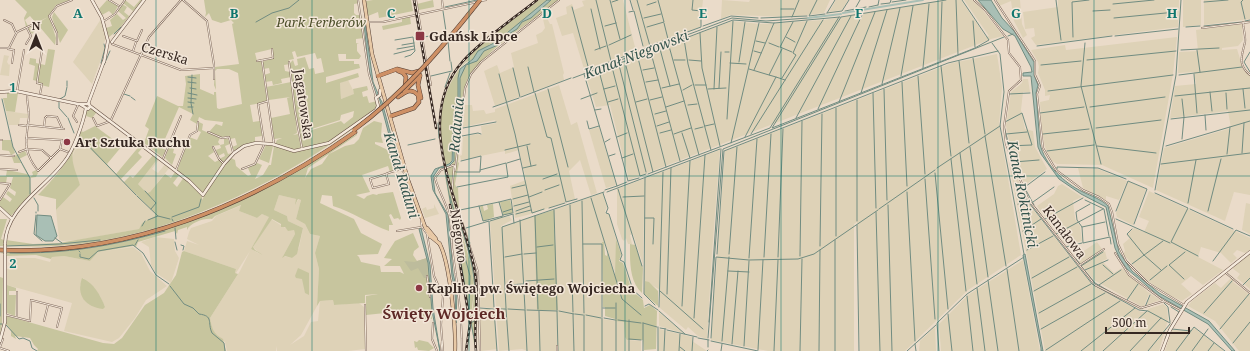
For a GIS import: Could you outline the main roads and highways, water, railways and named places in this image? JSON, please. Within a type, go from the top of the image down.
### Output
[{"type":"highway","points":[[0,249],[84,245],[132,236],[167,226],[242,195],[302,163],[355,131],[405,88],[426,66],[482,0]]},
{"type":"highway","points":[[0,249],[46,250],[86,246],[128,239],[172,226],[206,213],[256,190],[305,164],[344,140],[398,97],[420,75],[482,0]]},
{"type":"highway","points":[[379,76],[398,69],[415,73],[426,66]]},
{"type":"highway","points":[[385,74],[398,71],[403,73],[407,79],[405,88]]},
{"type":"highway","points":[[391,115],[415,109],[420,104],[421,98],[418,84],[420,75]]},
{"type":"highway","points":[[398,97],[410,91],[415,92],[419,97],[419,102],[416,107],[402,112]]},
{"type":"main road","points":[[92,0],[104,21],[110,43]]},
{"type":"main road","points":[[2,340],[5,315],[6,231],[12,219],[63,164],[70,153],[110,43],[144,0]]},
{"type":"main road","points":[[364,0],[367,17],[365,23],[368,27],[382,89],[391,115]]},
{"type":"main road","points":[[379,76],[408,178],[421,218],[430,236]]},
{"type":"main road","points":[[0,92],[17,92],[40,97],[49,97],[88,106],[110,120],[176,170],[203,195],[224,164],[234,153],[248,145],[264,143],[274,144],[289,151],[329,144],[376,110],[378,106],[378,97],[382,89]]},
{"type":"main road","points":[[0,208],[12,219]]},
{"type":"main road","points":[[424,223],[430,236],[440,244],[447,262],[455,334],[455,351]]},
{"type":"main road","points":[[1162,351],[1170,330],[1183,308],[1250,252]]},
{"type":"water","name":"Radunia","points":[[547,0],[551,0],[531,18],[522,22],[517,29],[504,37],[498,45],[484,51],[477,61],[466,65],[460,78],[460,104],[457,115],[457,128],[454,141],[454,161],[448,167],[439,168],[433,177],[435,193],[448,215],[453,273],[457,291],[456,323],[455,291],[452,276],[446,214],[433,190],[431,176],[435,169],[449,164],[452,161],[454,114],[458,106],[458,78],[460,69],[473,59],[478,51],[496,42]]},
{"type":"water","points":[[978,0],[991,0],[1002,18],[1014,31],[1034,62],[1034,75],[1038,85],[1036,93],[1040,144],[1046,159],[1051,166],[1069,184],[1108,206],[1119,252],[1132,271],[1159,293],[1209,321],[1235,351],[1232,351],[1208,324],[1159,296],[1127,269],[1115,248],[1106,207],[1081,194],[1059,179],[1041,154],[1038,147],[1031,76],[1023,76],[1023,73],[1032,72],[1031,67],[1015,36],[1003,29]]},
{"type":"water","points":[[365,23],[373,82],[379,96],[377,97],[369,70]]},
{"type":"water","points":[[379,97],[382,102],[400,169],[398,169]]},
{"type":"water","points":[[37,215],[51,216],[57,236],[53,241],[45,241],[36,235]]},
{"type":"water","points":[[421,228],[430,265],[433,308],[440,351],[432,311],[428,263],[419,229]]},
{"type":"water","points":[[1025,254],[1043,351],[1041,351],[1023,255]]},
{"type":"waterway","points":[[256,22],[272,13],[289,8],[299,0]]},
{"type":"waterway","points":[[445,7],[477,0]]},
{"type":"waterway","points":[[596,0],[611,61]]},
{"type":"waterway","points":[[610,0],[620,39]]},
{"type":"waterway","points":[[612,2],[618,0]]},
{"type":"waterway","points":[[630,0],[633,10]]},
{"type":"waterway","points":[[637,0],[650,46]]},
{"type":"waterway","points":[[647,27],[664,22],[658,0]]},
{"type":"waterway","name":"Kanał Niegowski","points":[[652,45],[701,27],[701,11],[692,10],[693,0]]},
{"type":"waterway","points":[[792,17],[799,0]]},
{"type":"waterway","name":"Kanał Niegowski","points":[[817,0],[809,16],[825,14]]},
{"type":"waterway","points":[[827,13],[835,0]]},
{"type":"waterway","name":"Kanał Niegowski","points":[[827,13],[842,11],[849,0]]},
{"type":"waterway","points":[[856,7],[860,0]]},
{"type":"waterway","points":[[878,5],[879,0]]},
{"type":"waterway","name":"Kanał Niegowski","points":[[881,4],[890,3],[891,0]]},
{"type":"waterway","name":"Kanał Niegowski","points":[[892,2],[906,0]]},
{"type":"waterway","name":"Kanał Niegowski","points":[[843,13],[923,0]]},
{"type":"waterway","points":[[946,0],[841,17],[772,128],[975,48],[989,40],[962,0]]},
{"type":"waterway","points":[[956,0],[958,54]]},
{"type":"waterway","points":[[1056,0],[1061,40]]},
{"type":"waterway","points":[[1073,37],[1072,2],[1089,0]]},
{"type":"waterway","points":[[1113,4],[1154,0]]},
{"type":"waterway","points":[[1155,190],[1176,75],[1181,0]]},
{"type":"waterway","points":[[1204,2],[1228,0]]},
{"type":"waterway","points":[[1243,0],[1241,2],[1245,19]]},
{"type":"waterway","points":[[647,5],[656,2]]},
{"type":"waterway","points":[[940,61],[942,2]]},
{"type":"waterway","points":[[923,68],[929,4]]},
{"type":"waterway","name":"Kanał Niegowski","points":[[869,7],[878,5]]},
{"type":"waterway","points":[[901,76],[913,6]]},
{"type":"waterway","points":[[572,7],[589,70],[596,67]]},
{"type":"waterway","name":"Kanał Niegowski","points":[[845,11],[866,7]]},
{"type":"waterway","points":[[882,84],[900,8]]},
{"type":"waterway","points":[[591,9],[600,49]]},
{"type":"waterway","points":[[781,9],[794,9]]},
{"type":"waterway","points":[[861,93],[887,10]]},
{"type":"waterway","points":[[1093,11],[1110,10]]},
{"type":"waterway","points":[[443,11],[447,38]]},
{"type":"waterway","points":[[629,12],[634,11],[643,46]]},
{"type":"waterway","points":[[839,102],[875,12]]},
{"type":"waterway","points":[[1114,18],[1176,12]]},
{"type":"waterway","points":[[818,109],[863,13]]},
{"type":"waterway","points":[[644,18],[661,14]]},
{"type":"waterway","name":"Kanał Niegowski","points":[[808,18],[841,14]]},
{"type":"waterway","name":"Kanał Niegowski","points":[[703,26],[731,16],[758,18]]},
{"type":"waterway","name":"Kanał Niegowski","points":[[761,18],[807,16]]},
{"type":"waterway","points":[[796,118],[851,16]]},
{"type":"waterway","points":[[653,172],[770,128],[839,17]]},
{"type":"waterway","name":"Kanał Niegowski","points":[[639,178],[628,181],[599,71],[733,20],[774,23],[840,17]]},
{"type":"waterway","name":"Kanał Niegowski","points":[[573,78],[732,18],[766,21],[808,18]]},
{"type":"waterway","points":[[751,134],[823,20]]},
{"type":"waterway","points":[[1245,21],[1250,20]]},
{"type":"waterway","points":[[727,119],[733,21]]},
{"type":"waterway","points":[[782,78],[796,55],[793,53],[807,21]]},
{"type":"waterway","points":[[973,21],[975,47]]},
{"type":"waterway","points":[[739,62],[745,22]]},
{"type":"waterway","points":[[792,52],[780,47],[793,22]]},
{"type":"waterway","points":[[1204,26],[1242,22]]},
{"type":"waterway","points":[[605,26],[616,23]]},
{"type":"waterway","points":[[664,23],[668,39]]},
{"type":"waterway","points":[[731,143],[759,23]]},
{"type":"waterway","points":[[754,70],[774,23]]},
{"type":"waterway","points":[[1186,27],[1200,26]]},
{"type":"waterway","points":[[114,34],[121,27]]},
{"type":"waterway","points":[[714,89],[717,27]]},
{"type":"waterway","points":[[1115,36],[1178,29]]},
{"type":"waterway","points":[[700,33],[702,68],[720,146]]},
{"type":"waterway","points":[[1008,36],[1013,34]]},
{"type":"waterway","points":[[424,37],[436,35]]},
{"type":"waterway","points":[[609,45],[631,35]]},
{"type":"waterway","points":[[1037,46],[1112,36]]},
{"type":"waterway","points":[[395,40],[413,37],[415,51],[411,55],[405,57]]},
{"type":"waterway","points":[[786,37],[795,42]]},
{"type":"waterway","points":[[708,338],[723,149],[1004,37]]},
{"type":"waterway","points":[[684,39],[688,64],[711,150]]},
{"type":"waterway","points":[[448,41],[450,61]]},
{"type":"waterway","points":[[756,41],[765,43]]},
{"type":"waterway","points":[[402,45],[414,43]]},
{"type":"waterway","points":[[769,43],[779,47]]},
{"type":"waterway","name":"Kanał Rokitnicki","points":[[992,43],[1000,54],[1004,92],[1000,126],[1024,254]]},
{"type":"waterway","points":[[1085,43],[1081,86],[1101,164]]},
{"type":"waterway","points":[[101,63],[105,48],[104,44]]},
{"type":"waterway","points":[[397,49],[414,46]]},
{"type":"waterway","points":[[595,50],[606,46]]},
{"type":"waterway","points":[[669,46],[699,155]]},
{"type":"waterway","name":"Kanał Niegowski","points":[[639,51],[648,47]]},
{"type":"waterway","points":[[1181,50],[1219,48]]},
{"type":"waterway","points":[[394,54],[414,49]]},
{"type":"waterway","points":[[660,49],[670,86]]},
{"type":"waterway","points":[[776,77],[769,75],[782,49]]},
{"type":"waterway","points":[[1197,50],[1200,72]]},
{"type":"waterway","points":[[104,65],[110,51]]},
{"type":"waterway","points":[[754,51],[761,53]]},
{"type":"waterway","points":[[717,254],[724,151],[948,63],[998,51]]},
{"type":"waterway","points":[[1087,60],[1176,51]]},
{"type":"waterway","name":"Kanał Niegowski","points":[[613,61],[635,52]]},
{"type":"waterway","points":[[719,88],[721,52]]},
{"type":"waterway","points":[[1250,52],[1244,62],[1250,72]]},
{"type":"waterway","points":[[651,53],[680,161]]},
{"type":"waterway","points":[[638,58],[666,167]]},
{"type":"waterway","points":[[973,58],[985,134]]},
{"type":"waterway","points":[[674,60],[685,60]]},
{"type":"waterway","points":[[689,60],[701,61]]},
{"type":"waterway","points":[[959,61],[969,143]]},
{"type":"waterway","points":[[1041,65],[1081,61]]},
{"type":"waterway","points":[[451,62],[452,70]]},
{"type":"waterway","name":"Kanał Niegowski","points":[[599,66],[609,62]]},
{"type":"waterway","points":[[625,62],[653,172],[648,174]]},
{"type":"waterway","points":[[730,63],[746,64]]},
{"type":"waterway","points":[[619,65],[646,172]]},
{"type":"waterway","points":[[941,66],[951,156]]},
{"type":"waterway","points":[[528,67],[534,92]]},
{"type":"waterway","points":[[612,67],[640,176],[646,174]]},
{"type":"waterway","points":[[1179,75],[1242,67]]},
{"type":"waterway","points":[[513,68],[520,97]]},
{"type":"waterway","points":[[643,70],[654,68]]},
{"type":"waterway","points":[[749,69],[769,75]]},
{"type":"waterway","points":[[431,76],[452,71]]},
{"type":"waterway","points":[[445,87],[450,73]]},
{"type":"waterway","points":[[499,74],[515,134],[532,213],[544,209]]},
{"type":"waterway","points":[[584,74],[617,186],[627,182]]},
{"type":"waterway","points":[[1194,74],[1197,113]]},
{"type":"waterway","points":[[192,75],[191,103],[193,114]]},
{"type":"waterway","points":[[1048,91],[1173,75]]},
{"type":"waterway","points":[[918,76],[925,174]]},
{"type":"waterway","points":[[188,77],[196,78]]},
{"type":"waterway","points":[[745,137],[776,77],[785,80]]},
{"type":"waterway","name":"Kanał Niegowski","points":[[521,97],[571,78]]},
{"type":"waterway","points":[[646,82],[658,80]]},
{"type":"waterway","points":[[67,81],[67,86]]},
{"type":"waterway","points":[[188,82],[196,83]]},
{"type":"waterway","points":[[902,82],[907,186]]},
{"type":"waterway","points":[[662,88],[679,84]]},
{"type":"waterway","points":[[683,90],[692,85]]},
{"type":"waterway","points":[[695,85],[706,85]]},
{"type":"waterway","points":[[604,89],[615,86]]},
{"type":"waterway","points":[[60,99],[65,96],[67,87]]},
{"type":"waterway","points":[[190,88],[196,89]]},
{"type":"waterway","points":[[708,89],[726,88]]},
{"type":"waterway","points":[[1175,96],[1250,88]]},
{"type":"waterway","points":[[548,89],[568,167]]},
{"type":"waterway","points":[[884,89],[887,200]]},
{"type":"waterway","points":[[1243,89],[1245,108]]},
{"type":"waterway","points":[[1210,92],[1212,111]]},
{"type":"waterway","points":[[188,93],[197,95]]},
{"type":"waterway","points":[[535,93],[547,137],[551,138],[566,202],[577,199]]},
{"type":"waterway","points":[[581,99],[597,93]]},
{"type":"waterway","points":[[873,93],[876,208]]},
{"type":"waterway","points":[[1009,94],[1030,93]]},
{"type":"waterway","points":[[1226,93],[1227,109]]},
{"type":"waterway","points":[[124,94],[130,96]]},
{"type":"waterway","points":[[131,97],[135,100]]},
{"type":"waterway","points":[[650,100],[662,97]]},
{"type":"waterway","points":[[1090,107],[1165,97]]},
{"type":"waterway","points":[[188,98],[196,99]]},
{"type":"waterway","name":"Kanał Niegowski","points":[[493,107],[519,98]]},
{"type":"waterway","points":[[2,99],[13,147],[30,178],[30,194]]},
{"type":"waterway","points":[[608,102],[618,99]]},
{"type":"waterway","points":[[636,102],[647,99]]},
{"type":"waterway","points":[[1182,99],[1184,117],[1182,139]]},
{"type":"waterway","points":[[857,100],[857,221]]},
{"type":"waterway","points":[[666,107],[684,101]]},
{"type":"waterway","points":[[59,102],[59,108],[67,117]]},
{"type":"waterway","points":[[188,102],[194,103]]},
{"type":"waterway","points":[[688,105],[697,104]]},
{"type":"waterway","points":[[188,107],[193,107]]},
{"type":"waterway","points":[[1040,113],[1084,107]]},
{"type":"waterway","points":[[836,108],[836,236]]},
{"type":"waterway","points":[[595,110],[601,109]]},
{"type":"waterway","points":[[1171,119],[1250,110]]},
{"type":"waterway","points":[[655,114],[666,111]]},
{"type":"waterway","points":[[1005,122],[1022,113],[1032,145],[1008,146]]},
{"type":"waterway","points":[[820,246],[822,114]]},
{"type":"waterway","points":[[1205,115],[1206,130]]},
{"type":"waterway","points":[[68,118],[74,133]]},
{"type":"waterway","points":[[1096,128],[1161,120]]},
{"type":"waterway","points":[[587,121],[589,129],[599,126]]},
{"type":"waterway","points":[[800,256],[802,121]]},
{"type":"waterway","points":[[1166,146],[1250,121]]},
{"type":"waterway","name":"Radunia","points":[[463,128],[496,122]]},
{"type":"waterway","points":[[657,126],[669,122]]},
{"type":"waterway","points":[[438,123],[439,138]]},
{"type":"waterway","points":[[1242,153],[1244,123]]},
{"type":"waterway","points":[[705,126],[714,124]]},
{"type":"waterway","points":[[937,168],[1000,126]]},
{"type":"waterway","points":[[1004,126],[1012,158]]},
{"type":"waterway","points":[[695,129],[703,127]]},
{"type":"waterway","points":[[1227,154],[1230,127]]},
{"type":"waterway","points":[[674,134],[691,128]]},
{"type":"waterway","points":[[778,257],[783,129]]},
{"type":"waterway","points":[[1043,134],[1089,129]]},
{"type":"waterway","points":[[660,133],[671,130]]},
{"type":"waterway","points":[[1006,134],[1027,132]]},
{"type":"waterway","name":"Radunia","points":[[462,136],[478,133],[481,134]]},
{"type":"waterway","points":[[617,137],[627,133]]},
{"type":"waterway","points":[[682,133],[690,158]]},
{"type":"waterway","points":[[764,257],[771,134]]},
{"type":"waterway","points":[[79,136],[136,195]]},
{"type":"waterway","points":[[985,136],[1006,266]]},
{"type":"waterway","name":"Kanał Raduni","points":[[408,145],[435,139]]},
{"type":"waterway","points":[[605,142],[610,139]]},
{"type":"waterway","points":[[749,258],[757,139]]},
{"type":"waterway","points":[[505,150],[530,144]]},
{"type":"waterway","points":[[1047,151],[1094,145]]},
{"type":"waterway","points":[[527,146],[531,166]]},
{"type":"waterway","points":[[1097,146],[1156,153]]},
{"type":"waterway","points":[[729,254],[737,147]]},
{"type":"waterway","points":[[970,147],[988,277]]},
{"type":"waterway","points":[[607,192],[720,149]]},
{"type":"waterway","points":[[709,322],[721,149]]},
{"type":"waterway","points":[[960,153],[977,284]]},
{"type":"waterway","points":[[1161,164],[1250,153]]},
{"type":"waterway","points":[[609,156],[615,154]]},
{"type":"waterway","points":[[622,158],[633,154]]},
{"type":"waterway","points":[[694,318],[705,155]]},
{"type":"waterway","points":[[456,172],[480,172],[481,156],[461,161]]},
{"type":"waterway","points":[[507,163],[520,159]]},
{"type":"waterway","points":[[951,159],[966,291]]},
{"type":"waterway","points":[[1208,211],[1221,159]]},
{"type":"waterway","points":[[1014,162],[1039,160]]},
{"type":"waterway","points":[[1188,203],[1196,160]]},
{"type":"waterway","points":[[682,306],[690,161]]},
{"type":"waterway","points":[[457,187],[508,177],[506,163],[480,170]]},
{"type":"waterway","points":[[523,168],[536,165]]},
{"type":"waterway","points":[[1057,169],[1057,167],[1098,168],[1126,179]]},
{"type":"waterway","points":[[667,294],[671,168]]},
{"type":"waterway","points":[[879,209],[935,170]]},
{"type":"waterway","points":[[445,171],[469,309]]},
{"type":"waterway","points":[[659,307],[663,172]]},
{"type":"waterway","points":[[1025,187],[1045,172]]},
{"type":"waterway","points":[[935,173],[948,309]]},
{"type":"waterway","points":[[543,179],[557,174]]},
{"type":"waterway","points":[[645,178],[644,294],[655,305]]},
{"type":"waterway","points":[[925,179],[935,319]]},
{"type":"waterway","points":[[1116,211],[1128,181],[1147,189],[1134,224]]},
{"type":"waterway","points":[[1022,183],[1034,205]]},
{"type":"waterway","points":[[512,188],[525,185]]},
{"type":"waterway","points":[[545,190],[559,185]]},
{"type":"waterway","points":[[605,190],[617,186]]},
{"type":"waterway","points":[[1033,202],[1054,187]]},
{"type":"waterway","points":[[618,189],[642,266]]},
{"type":"waterway","points":[[145,191],[156,203],[151,209]]},
{"type":"waterway","points":[[529,197],[542,192]]},
{"type":"waterway","points":[[506,308],[502,227],[604,192]]},
{"type":"waterway","points":[[907,192],[915,341]]},
{"type":"waterway","points":[[603,193],[608,208],[606,213],[609,214],[622,255],[620,260],[624,262],[633,290],[642,298]]},
{"type":"waterway","points":[[1155,193],[1188,208],[1171,242],[1198,256]]},
{"type":"waterway","points":[[513,199],[528,195]]},
{"type":"waterway","points":[[137,196],[158,216]]},
{"type":"waterway","points":[[450,196],[463,245]]},
{"type":"waterway","points":[[623,197],[644,196]]},
{"type":"waterway","points":[[34,198],[38,205],[38,211]]},
{"type":"waterway","points":[[591,198],[622,299],[641,315]]},
{"type":"waterway","points":[[1045,219],[1083,198]]},
{"type":"waterway","points":[[172,217],[199,207],[201,199]]},
{"type":"waterway","points":[[499,202],[511,199],[513,213]]},
{"type":"waterway","points":[[1018,204],[1026,199],[1092,284],[1139,310],[1148,311],[1170,323]]},
{"type":"waterway","points":[[1085,200],[1104,209],[1109,236]]},
{"type":"waterway","points":[[582,201],[584,313]]},
{"type":"waterway","points":[[460,210],[499,202],[503,216],[483,221],[479,206]]},
{"type":"waterway","points":[[514,206],[529,202]]},
{"type":"waterway","points":[[549,208],[565,203]]},
{"type":"waterway","points":[[1090,204],[1076,212],[1077,220],[1082,227],[1083,243],[1110,237],[1111,244]]},
{"type":"waterway","points":[[570,205],[573,312]]},
{"type":"waterway","points":[[888,205],[892,351]]},
{"type":"waterway","points":[[516,211],[530,206]]},
{"type":"waterway","points":[[1035,207],[1054,232]]},
{"type":"waterway","points":[[503,212],[512,209]]},
{"type":"waterway","points":[[1056,234],[1103,209]]},
{"type":"waterway","points":[[1190,209],[1233,229]]},
{"type":"waterway","points":[[516,214],[531,210]]},
{"type":"waterway","points":[[554,210],[557,310]]},
{"type":"waterway","points":[[711,338],[716,257],[749,260],[798,259],[814,254],[878,210]]},
{"type":"waterway","points":[[876,212],[880,351]]},
{"type":"waterway","points":[[503,215],[512,213]]},
{"type":"waterway","points":[[490,221],[513,214],[514,223]]},
{"type":"waterway","points":[[36,215],[34,234],[42,241]]},
{"type":"waterway","points":[[148,220],[158,216],[170,219]]},
{"type":"waterway","points":[[457,216],[472,266],[475,290],[475,319]]},
{"type":"waterway","points":[[535,216],[538,309]]},
{"type":"waterway","points":[[645,218],[654,218],[653,244]]},
{"type":"waterway","points":[[1023,231],[1041,219]]},
{"type":"waterway","points":[[1116,219],[1170,243]]},
{"type":"waterway","points":[[520,220],[525,309]]},
{"type":"waterway","points":[[142,226],[145,221]]},
{"type":"waterway","points":[[466,228],[489,221],[494,307]]},
{"type":"waterway","points":[[1082,227],[1105,222]]},
{"type":"waterway","points":[[857,225],[859,351]]},
{"type":"waterway","points":[[175,228],[176,239]]},
{"type":"waterway","points":[[1132,229],[1127,234],[1144,255],[1161,270]]},
{"type":"waterway","points":[[1213,261],[1236,230],[1250,236]]},
{"type":"waterway","points":[[10,253],[50,252],[89,248],[126,241],[165,231]]},
{"type":"waterway","points":[[1027,250],[1053,236]]},
{"type":"waterway","points":[[55,238],[62,243]]},
{"type":"waterway","points":[[7,246],[60,244],[100,240]]},
{"type":"waterway","points":[[135,245],[138,240]]},
{"type":"waterway","points":[[835,240],[835,351]]},
{"type":"waterway","points":[[1132,264],[1163,241]]},
{"type":"waterway","points":[[175,242],[177,250]]},
{"type":"waterway","points":[[1066,247],[1082,243]]},
{"type":"waterway","points":[[583,244],[602,244],[602,317]]},
{"type":"waterway","points":[[80,254],[80,257],[89,259],[98,251],[133,245],[143,253],[156,275],[169,284]]},
{"type":"waterway","points":[[181,245],[184,246],[183,250]]},
{"type":"waterway","points":[[537,247],[553,245]]},
{"type":"waterway","points":[[462,246],[470,276],[469,312]]},
{"type":"waterway","points":[[819,351],[820,250]]},
{"type":"waterway","points":[[1103,252],[1081,266],[1095,283],[1114,294]]},
{"type":"waterway","points":[[1184,279],[1169,265],[1185,252]]},
{"type":"waterway","points":[[524,254],[536,253]]},
{"type":"waterway","points":[[505,257],[522,254]]},
{"type":"waterway","points":[[722,341],[729,257]]},
{"type":"waterway","points":[[939,351],[937,323],[967,294],[1024,257]]},
{"type":"waterway","points":[[1032,278],[1069,257]]},
{"type":"waterway","points":[[800,351],[802,259]]},
{"type":"waterway","points":[[1076,259],[1080,264]]},
{"type":"waterway","points":[[758,350],[763,260]]},
{"type":"waterway","points":[[774,351],[778,260]]},
{"type":"waterway","points":[[1085,270],[1108,260]]},
{"type":"waterway","points":[[744,346],[749,261]]},
{"type":"waterway","points":[[1103,265],[1113,274]]},
{"type":"waterway","points":[[1150,280],[1167,266]]},
{"type":"waterway","points":[[1034,291],[1077,267]]},
{"type":"waterway","points":[[1007,269],[1019,351]]},
{"type":"waterway","points":[[1099,285],[1121,270]]},
{"type":"waterway","points":[[728,271],[749,272]]},
{"type":"waterway","points":[[732,344],[738,271]]},
{"type":"waterway","points":[[1243,285],[1250,278]]},
{"type":"waterway","points":[[526,281],[554,279]]},
{"type":"waterway","points":[[988,280],[998,351]]},
{"type":"waterway","points":[[1204,313],[1232,281]]},
{"type":"waterway","points":[[507,285],[523,284]]},
{"type":"waterway","points":[[1039,313],[1091,284]]},
{"type":"waterway","points":[[1127,300],[1138,284]]},
{"type":"waterway","points":[[170,286],[184,304],[193,308],[199,314],[207,316],[212,333],[224,343],[225,351]]},
{"type":"waterway","points":[[482,287],[492,286]]},
{"type":"waterway","points":[[977,288],[985,351]]},
{"type":"waterway","points":[[660,291],[703,329]]},
{"type":"waterway","points":[[1041,329],[1105,293]]},
{"type":"waterway","points":[[1220,329],[1249,294]]},
{"type":"waterway","points":[[1145,307],[1150,295]]},
{"type":"waterway","points":[[967,296],[973,351]]},
{"type":"waterway","points":[[1046,350],[1120,301]]},
{"type":"waterway","points":[[616,303],[616,319]]},
{"type":"waterway","points":[[1164,303],[1168,307],[1170,322]]},
{"type":"waterway","points":[[0,304],[0,316]]},
{"type":"waterway","points":[[645,306],[649,304],[658,310]]},
{"type":"waterway","points":[[1142,308],[1152,305]]},
{"type":"waterway","points":[[1171,307],[1179,312],[1171,326]]},
{"type":"waterway","points":[[480,308],[493,309]]},
{"type":"waterway","points":[[603,308],[615,308]]},
{"type":"waterway","points":[[1081,351],[1135,308]]},
{"type":"waterway","points":[[494,309],[497,351]]},
{"type":"waterway","points":[[496,309],[506,309]]},
{"type":"waterway","points":[[506,309],[509,351]]},
{"type":"waterway","points":[[508,309],[525,310]]},
{"type":"waterway","points":[[525,310],[527,351]]},
{"type":"waterway","points":[[527,310],[557,311]]},
{"type":"waterway","points":[[539,311],[540,351]]},
{"type":"waterway","points":[[557,311],[558,351]]},
{"type":"waterway","points":[[559,311],[574,314]]},
{"type":"waterway","points":[[659,311],[685,334]]},
{"type":"waterway","points":[[1103,351],[1147,311]]},
{"type":"waterway","points":[[573,314],[574,351]]},
{"type":"waterway","points":[[575,314],[583,315]]},
{"type":"waterway","points":[[948,314],[952,351]]},
{"type":"waterway","points":[[584,315],[584,351]]},
{"type":"waterway","points":[[586,315],[601,318]]},
{"type":"waterway","points":[[602,318],[602,351]]},
{"type":"waterway","points":[[604,318],[615,320]]},
{"type":"waterway","points":[[1130,351],[1161,318]]},
{"type":"waterway","points":[[616,320],[616,351]]},
{"type":"waterway","points":[[618,320],[641,323]]},
{"type":"waterway","points":[[629,320],[629,351]]},
{"type":"waterway","points":[[474,321],[471,323],[475,343]]},
{"type":"waterway","points":[[1233,343],[1250,322]]},
{"type":"waterway","points":[[643,323],[657,327]]},
{"type":"waterway","points":[[643,323],[643,351]]},
{"type":"waterway","points":[[1148,351],[1170,324]]},
{"type":"waterway","points":[[6,325],[19,339],[23,338],[30,341],[32,348],[37,351]]},
{"type":"waterway","points":[[907,351],[936,325]]},
{"type":"waterway","points":[[658,327],[658,351]]},
{"type":"waterway","points":[[1172,329],[1191,331],[1194,327],[1225,351]]},
{"type":"waterway","points":[[660,328],[666,329]]},
{"type":"waterway","points":[[664,351],[665,329]]},
{"type":"waterway","points":[[1165,339],[1169,329]]},
{"type":"waterway","points":[[1192,351],[1208,329]]},
{"type":"waterway","points":[[667,330],[697,337]]},
{"type":"waterway","points":[[1176,351],[1191,331]]},
{"type":"waterway","points":[[679,351],[680,334]]},
{"type":"waterway","points":[[692,351],[693,337]]},
{"type":"waterway","points":[[698,338],[709,340]]},
{"type":"waterway","points":[[629,339],[641,340]]},
{"type":"waterway","points":[[708,340],[708,347]]},
{"type":"waterway","points":[[711,341],[758,351]]},
{"type":"waterway","points":[[1208,351],[1214,343]]},
{"type":"waterway","points":[[721,351],[722,344]]},
{"type":"waterway","points":[[915,344],[916,351]]},
{"type":"waterway","points":[[680,347],[685,351]]},
{"type":"railway","points":[[414,0],[436,128]]},
{"type":"railway","points":[[476,351],[476,277],[468,242],[444,162],[440,135],[441,109],[448,84],[463,61],[489,37],[537,0]]},
{"type":"railway","points":[[450,205],[470,323]]},
{"type":"railway","points":[[466,351],[471,317]]},
{"type":"place","name":"Gdańsk Lipce","points":[[420,36]]},
{"type":"place","name":"Art Sztuka Ruchu","points":[[67,142]]},
{"type":"place","name":"Kaplica pw. Świętego Wojciecha","points":[[419,288]]},
{"type":"district","name":"Święty Wojciech","points":[[444,313]]},
{"type":"park label","name":"Park Ferberów","points":[[321,22]]}]
